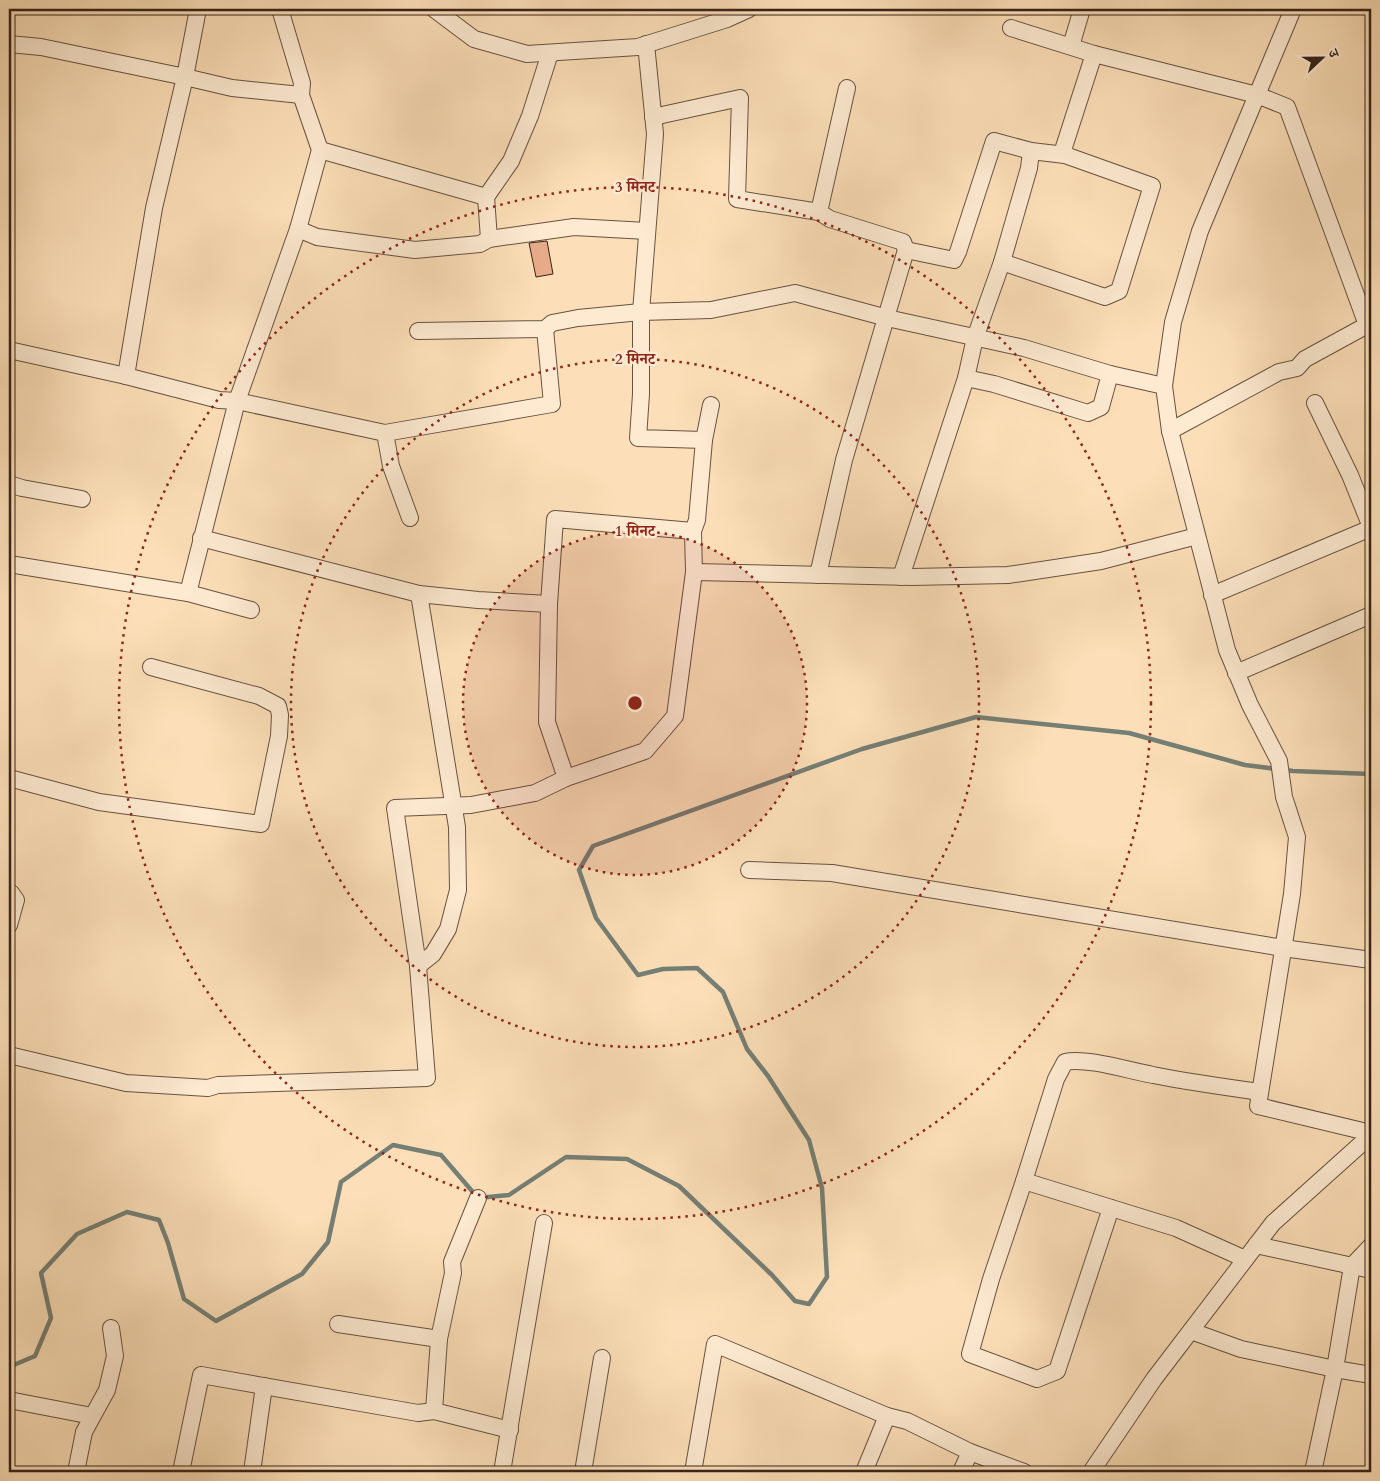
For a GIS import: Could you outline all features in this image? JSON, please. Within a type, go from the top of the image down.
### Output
[{"type":"street","points":[[126,376],[154,208],[185,77],[198,9]]},
{"type":"street","points":[[188,593],[237,401],[298,230],[320,150],[301,95],[302,83],[280,9]]},
{"type":"street","points":[[434,9],[474,39],[527,54],[638,47],[727,19],[750,9]]},
{"type":"street","points":[[1071,46],[1082,9]]},
{"type":"street","points":[[1293,9],[1200,231],[1173,322],[1164,386],[1170,431],[1227,650],[1250,706],[1279,761],[1284,796],[1297,837],[1292,894],[1258,1106],[1371,1133]]},
{"type":"street","points":[[1011,28],[1094,54],[1258,95],[1287,107],[1369,324],[1305,359],[1297,368],[1279,372],[1170,431]]},
{"type":"street","points":[[9,44],[41,47],[232,88],[301,95]]},
{"type":"street","points":[[646,44],[655,134],[641,312],[641,394],[638,438],[704,440]]},
{"type":"street","points":[[489,239],[486,197],[511,161],[530,116],[550,53]]},
{"type":"street","points":[[1065,155],[1064,147],[1094,54]]},
{"type":"street","points":[[820,212],[847,88]]},
{"type":"street","points":[[653,117],[740,98],[737,199],[820,212],[830,219],[903,242],[906,250],[844,460],[818,575]]},
{"type":"street","points":[[906,250],[954,260],[994,141],[1031,151],[1065,155],[1152,186],[1118,291],[1105,297],[1002,262]]},
{"type":"street","points":[[320,150],[486,197]]},
{"type":"street","points":[[901,577],[966,378],[975,338],[1002,262],[1029,168],[1031,151]]},
{"type":"street","points":[[298,230],[317,237],[415,250],[480,244],[489,239],[574,227],[647,230]]},
{"type":"street","points":[[418,331],[545,329],[552,323],[578,318],[641,312],[711,310],[795,293],[887,318],[1024,348],[1110,374],[1164,386]]},
{"type":"street","points":[[9,350],[126,376],[219,400],[237,401],[385,433],[552,404],[545,329]]},
{"type":"street","points":[[966,378],[994,384],[1088,412],[1102,407],[1110,374]]},
{"type":"street","points":[[1212,595],[1371,527],[1350,475],[1315,404]]},
{"type":"street","points":[[9,1055],[126,1083],[208,1088],[218,1085],[426,1078],[418,966],[395,808],[471,805],[535,793],[566,778],[645,751],[676,716],[694,572],[693,531],[697,520],[704,440],[711,405]]},
{"type":"street","points":[[385,433],[391,466],[410,518]]},
{"type":"street","points":[[9,484],[82,499]]},
{"type":"street","points":[[566,778],[548,722],[549,604],[555,519],[693,531]]},
{"type":"street","points":[[694,572],[901,577],[1008,575],[1101,560],[1197,536]]},
{"type":"street","points":[[201,538],[419,594],[549,604]]},
{"type":"street","points":[[9,564],[188,593],[251,610]]},
{"type":"street","points":[[418,966],[433,954],[448,929],[458,890],[457,827],[419,594]]},
{"type":"street","points":[[1236,673],[1371,615]]},
{"type":"street","points":[[9,778],[99,802],[261,824],[278,736],[280,715],[278,706],[259,696],[151,667]]},
{"type":"street","points":[[748,870],[832,873],[1283,948],[1371,960]]},
{"type":"street","points":[[9,892],[12,893],[16,900],[9,925]]},
{"type":"street","points":[[1111,1208],[1057,1371],[1037,1379],[970,1354],[991,1279],[1056,1080],[1065,1062],[1087,1062],[1152,1075],[1260,1092]]},
{"type":"street","points":[[1091,1472],[1154,1379],[1273,1223],[1371,1137]]},
{"type":"street","points":[[1024,1181],[1176,1228],[1245,1259]]},
{"type":"street","points":[[434,1411],[439,1339],[452,1273],[452,1262],[478,1198]]},
{"type":"street","points":[[502,1472],[544,1223]]},
{"type":"street","points":[[1256,1245],[1371,1270]]},
{"type":"street","points":[[1313,1472],[1335,1369],[1352,1266],[1371,1246]]},
{"type":"street","points":[[338,1324],[439,1339]]},
{"type":"street","points":[[76,1472],[84,1432],[108,1390],[115,1356],[111,1328]]},
{"type":"street","points":[[1191,1331],[1241,1348],[1371,1375]]},
{"type":"street","points":[[693,1472],[715,1344],[887,1416],[907,1421],[970,1452],[1024,1472]]},
{"type":"street","points":[[582,1472],[602,1358]]},
{"type":"street","points":[[181,1472],[201,1375],[418,1413],[434,1411],[510,1430]]},
{"type":"street","points":[[252,1472],[264,1386]]},
{"type":"street","points":[[9,1400],[92,1416]]},
{"type":"street","points":[[864,1472],[887,1416]]},
{"type":"street","points":[[961,1472],[970,1452]]},
{"type":"building","points":[[547,241],[553,274],[536,277],[529,243]]},
{"type":"waterway","points":[[9,1367],[35,1356],[51,1318],[41,1273],[77,1234],[127,1212],[159,1220],[168,1243],[184,1299],[216,1321],[302,1274],[328,1242],[341,1182],[393,1145],[441,1155],[478,1198],[509,1195],[566,1157],[627,1159],[679,1186],[772,1275],[795,1301],[809,1304],[827,1277],[822,1188],[809,1140],[768,1076],[747,1049],[723,992],[697,968],[663,969],[638,975],[596,918],[579,870],[593,846],[862,749],[976,717],[1129,733],[1245,765],[1293,771],[1371,774]]}]
